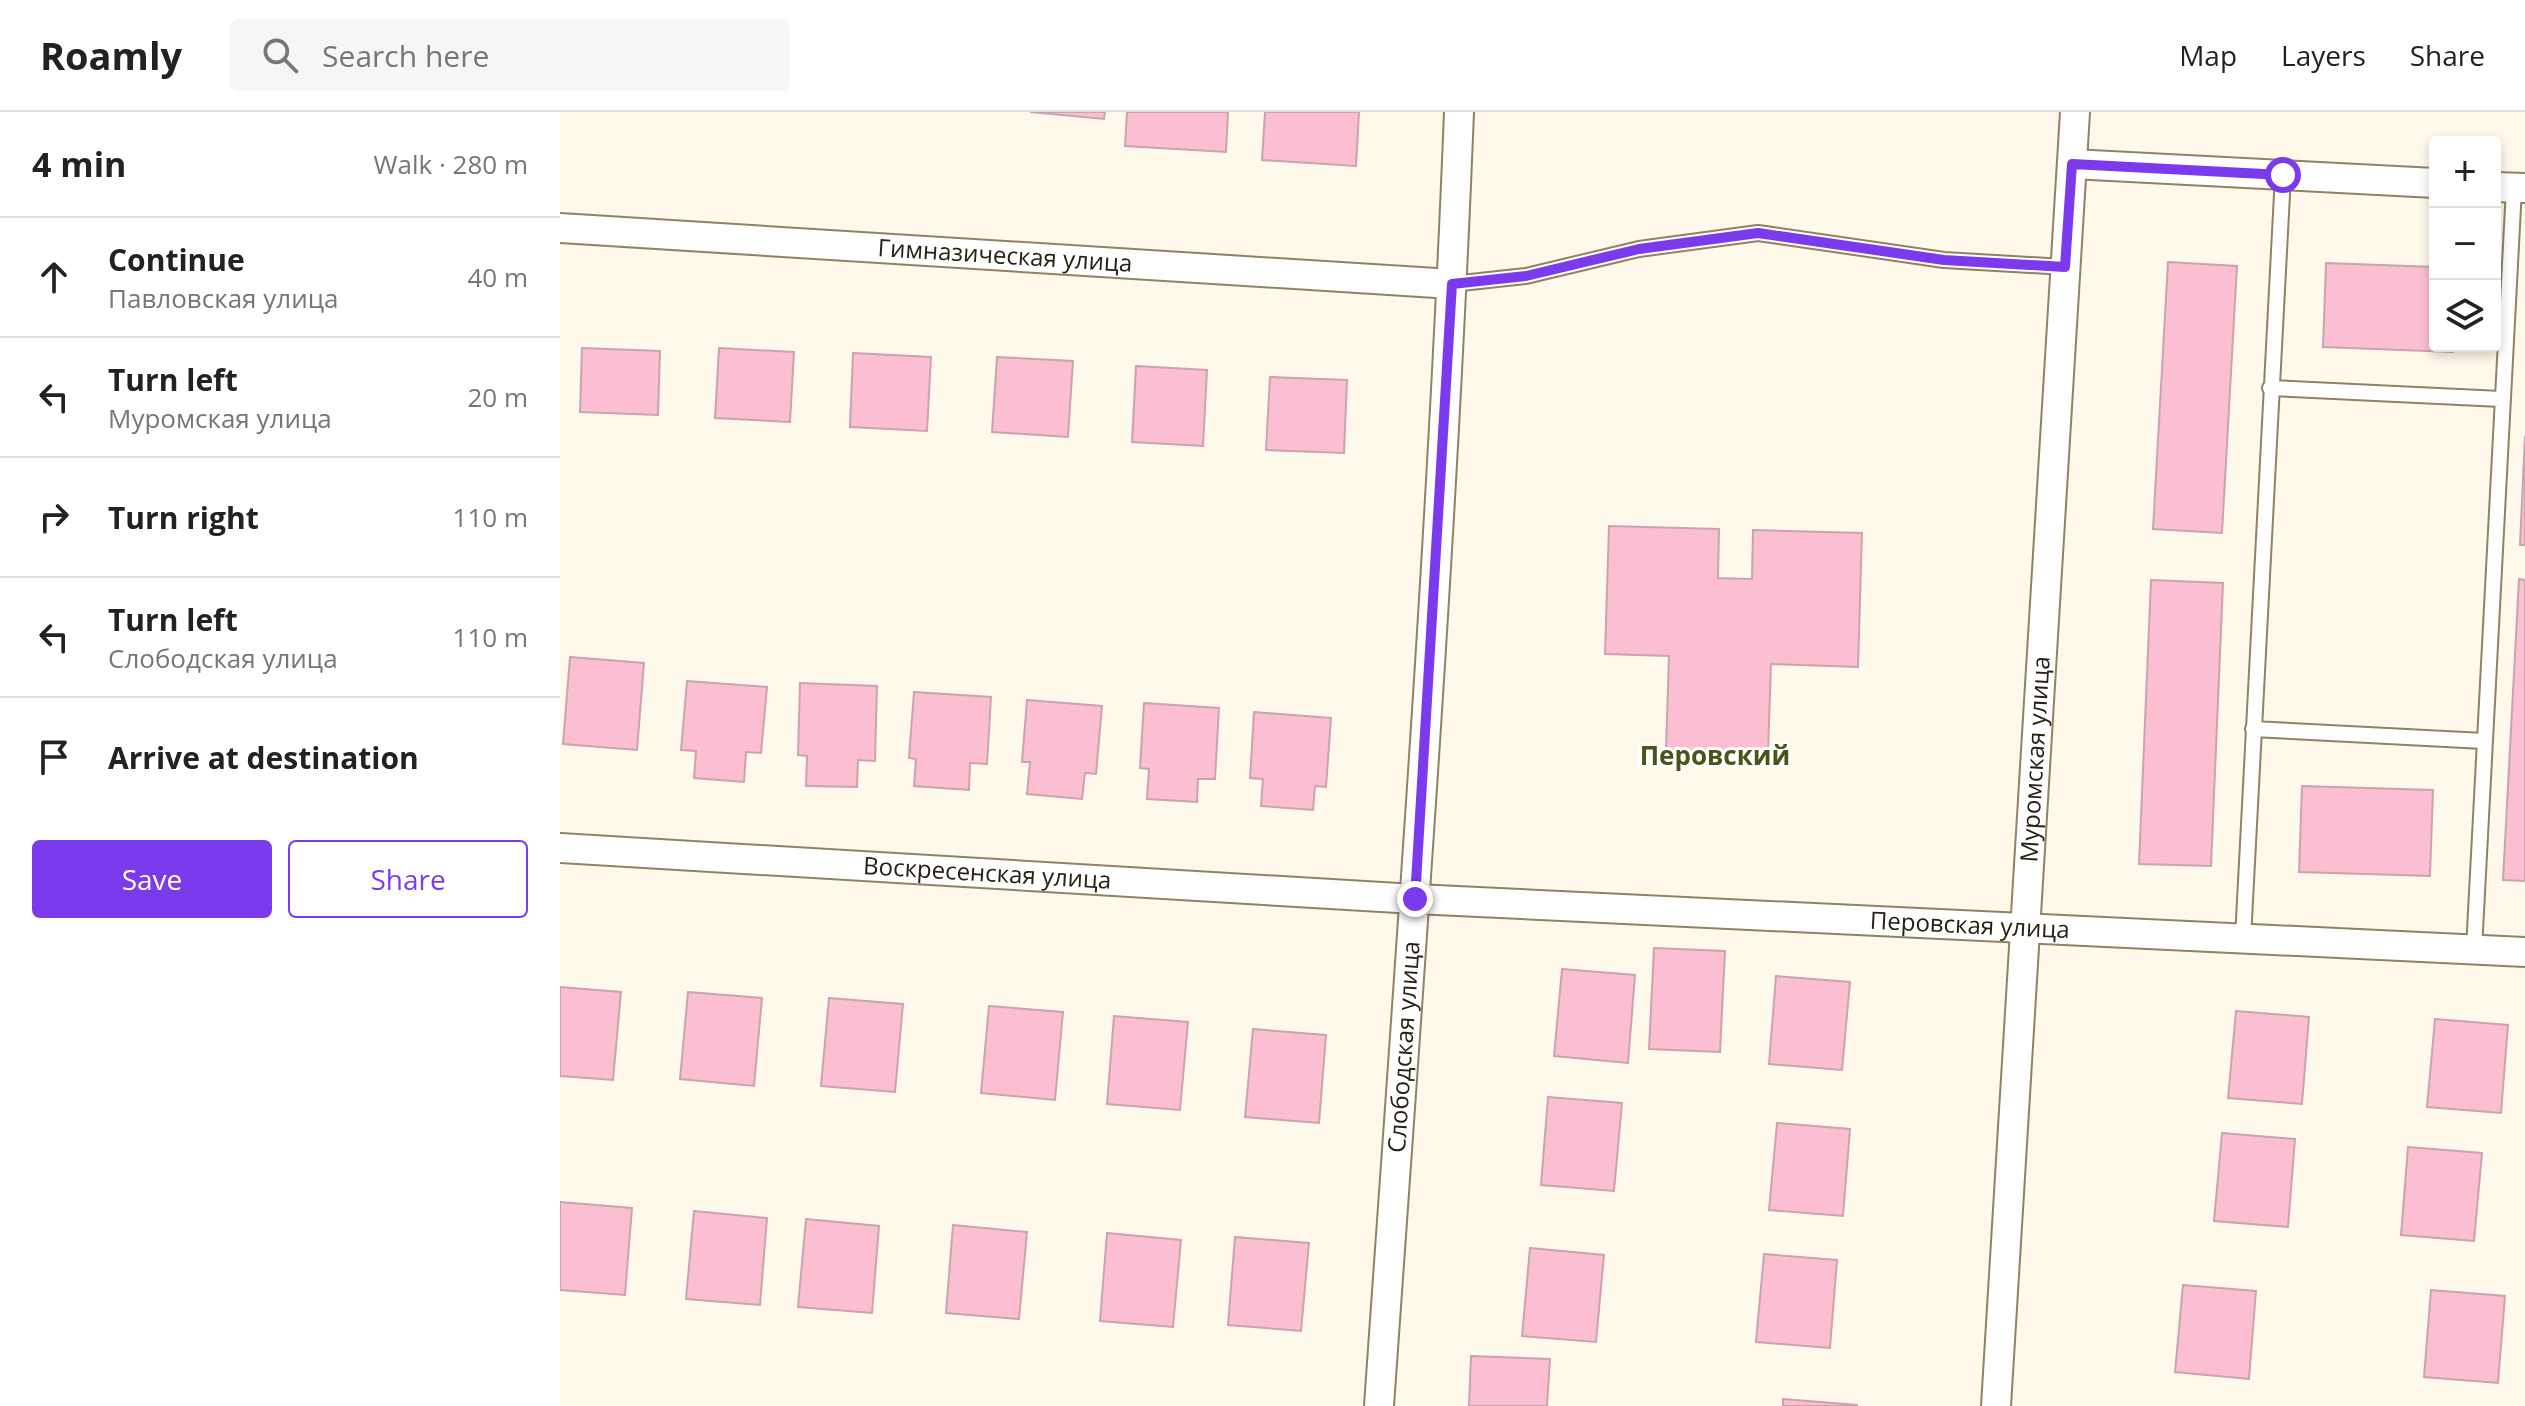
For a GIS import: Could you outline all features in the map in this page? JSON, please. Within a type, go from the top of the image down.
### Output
[{"type":"street","name":"Слободская улица","points":[[1379,1406],[1415,899],[1452,284],[1459,112]]},
{"type":"street","name":"Муромская улица","points":[[1996,1406],[2075,112]]},
{"type":"street","points":[[2072,164],[2429,183]]},
{"type":"street","name":"Гимназическая улица","points":[[560,228],[1452,284]]},
{"type":"street","name":"Воскресенская улица","points":[[560,848],[1415,899]]},
{"type":"street","name":"Перовская улица","points":[[1415,899],[2525,952]]},
{"type":"lane","points":[[2243,939],[2283,175]]},
{"type":"lane","points":[[2474,950],[2511,187]]},
{"type":"lane","points":[[1452,284],[1526,276],[1639,249],[1758,233],[1944,260],[2065,267]]},
{"type":"lane","points":[[2270,388],[2501,399]]},
{"type":"lane","points":[[2253,729],[2484,741]]},
{"type":"building","points":[[1030,112],[1105,112],[1104,119]]},
{"type":"building","points":[[1127,112],[1228,112],[1226,152],[1125,146]]},
{"type":"building","points":[[1265,112],[1359,112],[1356,166],[1262,160]]},
{"type":"building","points":[[2168,262],[2237,266],[2222,533],[2153,529]]},
{"type":"building","points":[[2326,263],[2429,267],[2429,351],[2323,347]]},
{"type":"building","points":[[582,348],[660,351],[658,415],[580,412]]},
{"type":"building","points":[[719,348],[794,352],[790,422],[715,418]]},
{"type":"building","points":[[853,353],[931,357],[927,431],[850,427]]},
{"type":"building","points":[[997,357],[1073,361],[1068,437],[992,432]]},
{"type":"building","points":[[1136,366],[1207,370],[1203,446],[1132,442]]},
{"type":"building","points":[[1270,377],[1347,380],[1344,453],[1266,450]]},
{"type":"building","points":[[2525,436],[2525,545],[2520,545]]},
{"type":"building","points":[[1609,526],[1719,529],[1718,578],[1752,579],[1753,530],[1862,533],[1858,667],[1771,664],[1768,753],[1666,750],[1669,656],[1605,654]]},
{"type":"building","points":[[2519,579],[2525,580],[2525,881],[2503,880]]},
{"type":"building","points":[[2151,580],[2223,583],[2211,866],[2139,864]]},
{"type":"building","points":[[570,657],[644,663],[637,750],[563,744]]},
{"type":"building","points":[[687,681],[767,687],[761,753],[746,752],[744,782],[694,778],[696,751],[681,750]]},
{"type":"building","points":[[800,683],[877,686],[875,761],[858,760],[857,787],[806,786],[807,756],[798,755]]},
{"type":"building","points":[[914,692],[991,697],[987,764],[970,763],[969,790],[914,786],[916,759],[909,758]]},
{"type":"building","points":[[1027,700],[1102,706],[1096,774],[1085,773],[1082,799],[1027,794],[1030,762],[1022,762]]},
{"type":"building","points":[[1144,703],[1219,708],[1215,779],[1198,779],[1197,802],[1147,799],[1149,769],[1140,768]]},
{"type":"building","points":[[1254,712],[1331,718],[1326,787],[1315,786],[1313,810],[1261,806],[1263,779],[1250,778]]},
{"type":"building","points":[[2302,786],[2433,790],[2430,876],[2299,872]]},
{"type":"building","points":[[1654,948],[1725,951],[1720,1052],[1649,1049]]},
{"type":"building","points":[[1562,969],[1635,975],[1628,1063],[1554,1056]]},
{"type":"building","points":[[1776,976],[1850,982],[1842,1070],[1769,1064]]},
{"type":"building","points":[[560,987],[621,992],[613,1080],[560,1076]]},
{"type":"building","points":[[688,992],[762,998],[754,1086],[680,1079]]},
{"type":"building","points":[[829,998],[903,1004],[895,1092],[821,1086]]},
{"type":"building","points":[[989,1006],[1063,1012],[1055,1100],[981,1093]]},
{"type":"building","points":[[2236,1011],[2309,1017],[2302,1104],[2228,1098]]},
{"type":"building","points":[[1114,1016],[1188,1022],[1180,1110],[1107,1104]]},
{"type":"building","points":[[2435,1019],[2508,1025],[2501,1113],[2427,1107]]},
{"type":"building","points":[[1253,1029],[1326,1035],[1319,1123],[1245,1117]]},
{"type":"building","points":[[1548,1097],[1622,1103],[1614,1191],[1541,1185]]},
{"type":"building","points":[[1777,1123],[1850,1129],[1843,1216],[1769,1210]]},
{"type":"building","points":[[2222,1133],[2295,1139],[2288,1227],[2214,1221]]},
{"type":"building","points":[[2408,1147],[2482,1153],[2474,1241],[2401,1235]]},
{"type":"building","points":[[560,1202],[632,1208],[625,1295],[560,1290]]},
{"type":"building","points":[[694,1211],[767,1218],[760,1305],[686,1299]]},
{"type":"building","points":[[806,1219],[879,1226],[872,1313],[798,1307]]},
{"type":"building","points":[[953,1225],[1027,1232],[1019,1319],[946,1313]]},
{"type":"building","points":[[1107,1233],[1181,1240],[1173,1327],[1100,1321]]},
{"type":"building","points":[[1235,1237],[1309,1243],[1301,1331],[1228,1325]]},
{"type":"building","points":[[1530,1248],[1604,1255],[1596,1342],[1522,1336]]},
{"type":"building","points":[[1764,1254],[1837,1260],[1830,1348],[1756,1342]]},
{"type":"building","points":[[2183,1285],[2256,1291],[2249,1379],[2175,1372]]},
{"type":"building","points":[[2431,1290],[2505,1296],[2498,1383],[2424,1377]]},
{"type":"building","points":[[1471,1356],[1550,1359],[1547,1406],[1469,1406]]},
{"type":"building","points":[[1783,1399],[1857,1405],[1857,1406],[1783,1406]]},
{"type":"district","name":"Перовский","points":[[1715,756]]},
{"type":"route","points":[[1415,899],[1452,284],[1526,276],[1639,249],[1758,233],[1944,260],[2065,267],[2072,164],[2283,175]]}]
